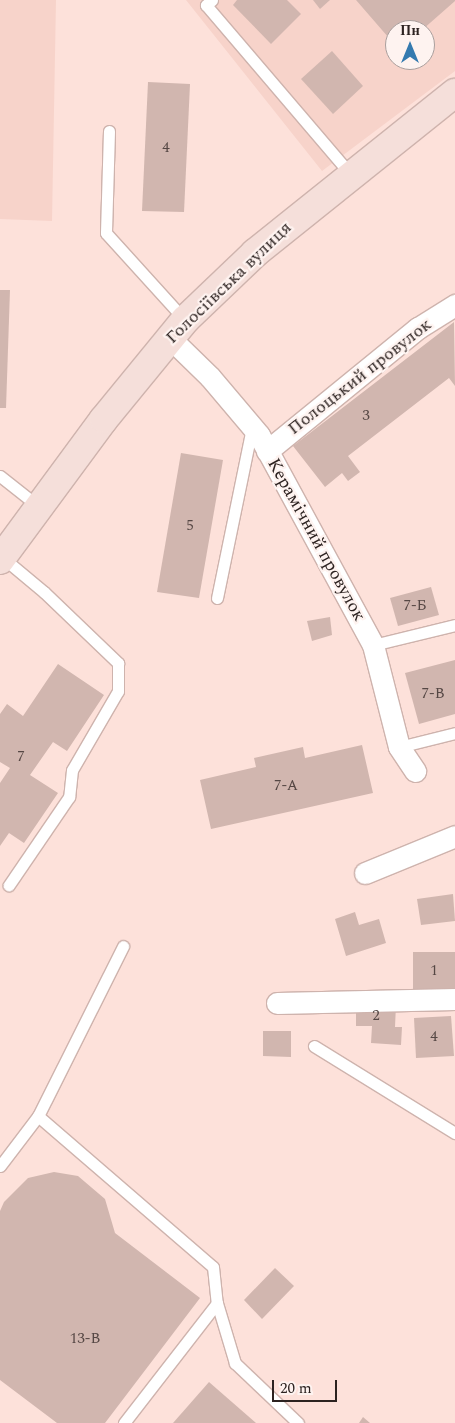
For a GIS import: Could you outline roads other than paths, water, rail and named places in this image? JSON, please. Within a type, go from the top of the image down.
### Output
[{"type":"main road","name":"Голосіївська вулиця","points":[[1,558],[38,506],[177,329],[255,252],[351,175],[412,130],[455,93]]},
{"type":"main road","name":"Голосіївська вулиця","points":[[412,130],[455,110]]},
{"type":"street","name":"Полоцький провулок","points":[[267,451],[418,328],[455,305]]},
{"type":"street","name":"Керамічний провулок","points":[[177,329],[210,377],[252,428],[267,451],[373,645],[399,748],[415,770]]},
{"type":"street","points":[[365,873],[455,836]]},
{"type":"street","points":[[276,1003],[455,999]]},
{"type":"lane","points":[[212,0],[206,5],[351,175]]},
{"type":"lane","points":[[109,131],[106,233],[177,329]]},
{"type":"lane","points":[[217,598],[252,428]]},
{"type":"lane","points":[[0,476],[38,506]]},
{"type":"lane","points":[[1,558],[44,592],[118,663],[118,691],[72,770],[69,797],[9,885]]},
{"type":"lane","points":[[373,645],[455,625]]},
{"type":"lane","points":[[399,748],[455,733]]},
{"type":"lane","points":[[0,1166],[38,1116],[123,946]]},
{"type":"lane","points":[[314,1046],[455,1133]]},
{"type":"lane","points":[[38,1116],[213,1267],[217,1303],[235,1363],[298,1423]]},
{"type":"lane","points":[[124,1423],[217,1303]]}]
